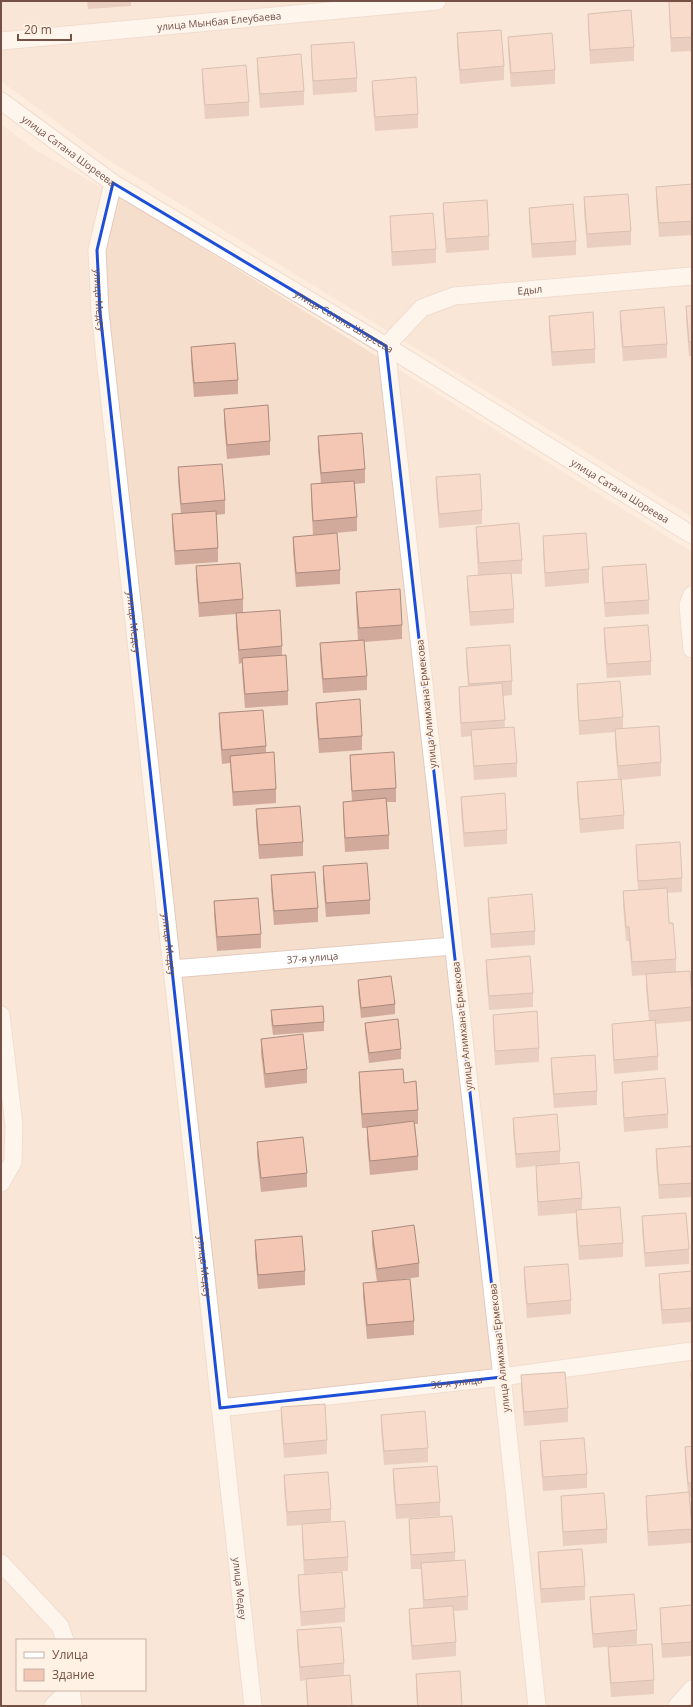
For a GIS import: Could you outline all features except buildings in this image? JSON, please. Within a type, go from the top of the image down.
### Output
[{"type":"street","name":"улица Мынбая Елеубаева","points":[[1,41],[437,1]]},
{"type":"street","name":"улица Сатана Шореева","points":[[1,101],[113,183],[386,346],[692,535]]},
{"type":"street","name":"улица Медеу","points":[[113,183],[97,250],[100,312],[253,1706]]},
{"type":"street","name":"Едыл","points":[[386,346],[422,308],[454,296],[692,276]]},
{"type":"street","name":"улица Алимхана Ермекова","points":[[386,346],[538,1706]]},
{"type":"street","points":[[692,595],[688,605],[692,649]]},
{"type":"street","name":"37-я улица","points":[[172,969],[453,946]]},
{"type":"street","points":[[1,1015],[14,1125],[13,1162],[1,1183]]},
{"type":"street","name":"36-я улица","points":[[220,1408],[502,1377],[692,1351]]},
{"type":"street","points":[[1,1563],[62,1633]]},
{"type":"street","points":[[677,1706],[692,1689]]},
{"type":"street","points":[[54,1706],[69,1691]]},
{"type":"street","points":[[70,1691],[73,1706]]},
{"type":"highlighted area","points":[[113,183],[386,346],[502,1377],[220,1408],[100,312],[97,250]]},
{"type":"shaded area","points":[[1,1],[692,1],[692,517],[105,158],[1,81]]},
{"type":"shaded area","points":[[1,124],[32,148],[148,214],[692,552],[692,1706],[1,1706]]}]
